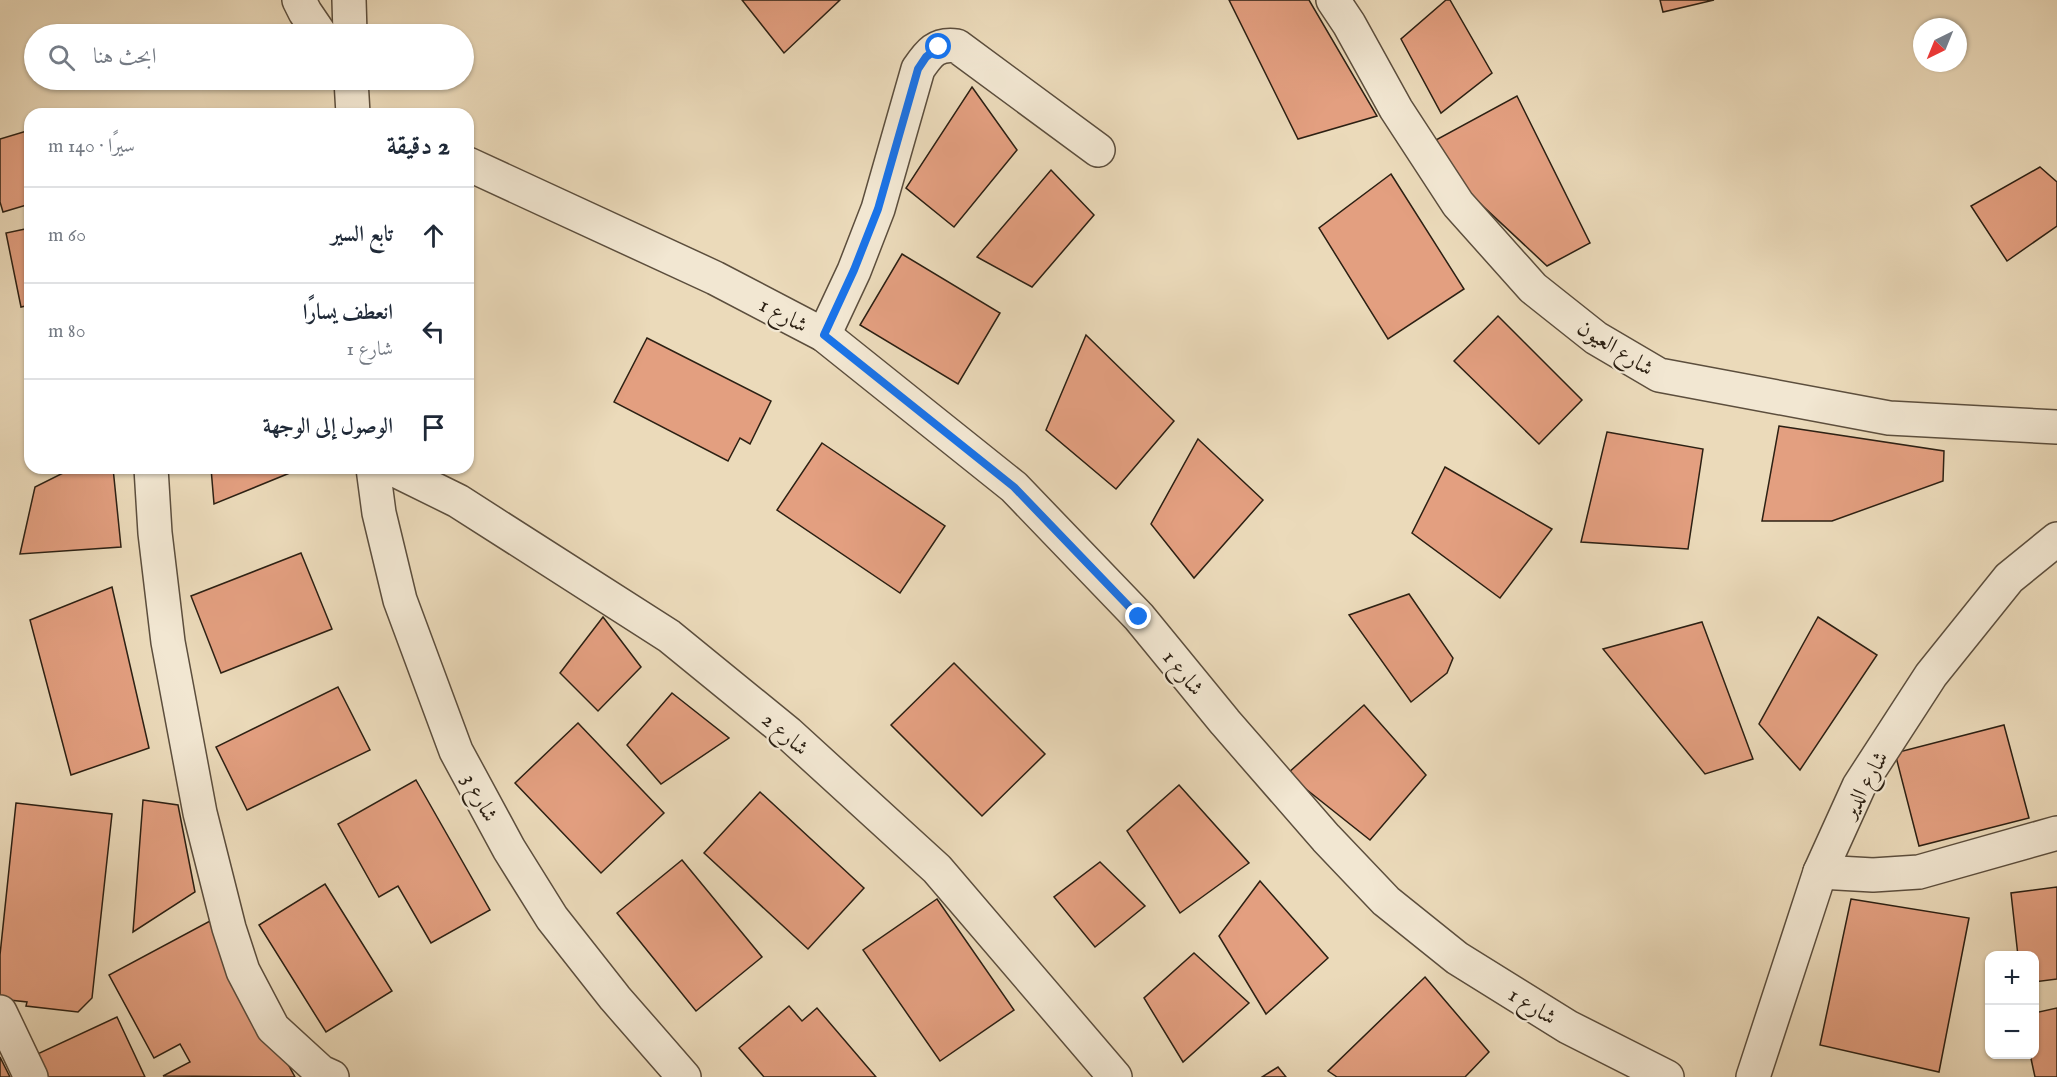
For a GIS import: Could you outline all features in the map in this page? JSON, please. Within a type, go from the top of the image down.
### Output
[{"type":"street","points":[[299,0],[313,24]]},
{"type":"street","points":[[349,0],[350,24]]},
{"type":"street","name":"شارع العيون","points":[[1333,0],[1349,24],[1396,109],[1458,204],[1533,288],[1596,338],[1659,375],[1889,418],[2057,427]]},
{"type":"street","points":[[824,335],[854,270],[878,209],[918,69],[926,57],[939,47],[957,46],[1098,150]]},
{"type":"street","points":[[352,90],[353,108]]},
{"type":"street","name":"شارع 1","points":[[474,167],[716,278],[824,335],[1014,487],[1139,617],[1225,722],[1310,820],[1386,901],[1457,958],[1568,1027],[1667,1077]]},
{"type":"street","points":[[152,474],[154,533],[168,642],[200,813],[229,927],[243,971],[273,1028],[321,1072],[332,1077]]},
{"type":"street","name":"شارع 3","points":[[374,474],[379,513],[400,600],[456,750],[509,849],[552,918],[615,998],[684,1077]]},
{"type":"street","name":"شارع 2","points":[[403,474],[458,501],[669,636],[788,733],[938,869],[1114,1077]]},
{"type":"street","name":"شارع الدير","points":[[1753,1077],[1820,872],[1859,786],[1931,675],[2009,578],[2057,539]]},
{"type":"street","points":[[1820,872],[1874,875],[1919,872],[2057,833]]},
{"type":"street","points":[[0,1012],[31,1077]]},
{"type":"building","points":[[742,0],[840,0],[784,53]]},
{"type":"building","points":[[1229,0],[1309,0],[1377,116],[1298,139]]},
{"type":"building","points":[[1446,0],[1450,0],[1492,73],[1441,113],[1401,39]]},
{"type":"building","points":[[1660,0],[1714,0],[1663,12]]},
{"type":"building","points":[[972,87],[1017,150],[954,227],[906,188]]},
{"type":"building","points":[[1517,96],[1590,243],[1547,266],[1457,182],[1434,141]]},
{"type":"building","points":[[24,132],[24,206],[3,212],[0,202],[0,139]]},
{"type":"building","points":[[2040,167],[2057,182],[2057,226],[2007,261],[1971,206]]},
{"type":"building","points":[[1051,170],[1094,215],[1032,287],[977,257]]},
{"type":"building","points":[[1391,174],[1464,289],[1388,339],[1319,228]]},
{"type":"building","points":[[24,229],[24,306],[21,307],[6,233]]},
{"type":"building","points":[[902,254],[1000,313],[958,384],[860,325]]},
{"type":"building","points":[[1498,316],[1582,400],[1539,444],[1454,361]]},
{"type":"building","points":[[1086,335],[1174,421],[1116,489],[1046,430]]},
{"type":"building","points":[[647,338],[771,401],[750,444],[740,438],[728,461],[614,402]]},
{"type":"building","points":[[1779,426],[1944,451],[1943,481],[1832,521],[1762,521]]},
{"type":"building","points":[[1607,432],[1703,449],[1688,549],[1581,542]]},
{"type":"building","points":[[1198,439],[1263,500],[1194,578],[1151,524]]},
{"type":"building","points":[[822,443],[945,526],[900,593],[777,510]]},
{"type":"building","points":[[1445,467],[1552,529],[1500,598],[1412,533]]},
{"type":"building","points":[[61,474],[114,474],[121,547],[20,554],[35,487]]},
{"type":"building","points":[[212,474],[287,474],[214,504]]},
{"type":"building","points":[[301,553],[332,629],[221,673],[191,596]]},
{"type":"building","points":[[112,587],[149,748],[71,775],[30,620]]},
{"type":"building","points":[[1409,594],[1453,658],[1447,673],[1411,702],[1349,615]]},
{"type":"building","points":[[603,617],[641,667],[598,711],[560,673]]},
{"type":"building","points":[[1818,617],[1877,655],[1800,770],[1759,724]]},
{"type":"building","points":[[1702,622],[1753,759],[1705,774],[1603,649]]},
{"type":"building","points":[[954,663],[1045,754],[982,816],[891,725]]},
{"type":"building","points":[[338,687],[370,750],[247,810],[216,747]]},
{"type":"building","points":[[672,693],[729,738],[661,784],[627,745]]},
{"type":"building","points":[[1364,705],[1426,775],[1370,840],[1287,774]]},
{"type":"building","points":[[578,723],[664,813],[601,873],[515,783]]},
{"type":"building","points":[[2004,725],[2029,818],[1919,846],[1895,753]]},
{"type":"building","points":[[416,780],[490,910],[431,943],[398,886],[379,897],[338,824]]},
{"type":"building","points":[[1179,785],[1249,863],[1180,913],[1127,831]]},
{"type":"building","points":[[760,792],[864,888],[808,949],[704,853]]},
{"type":"building","points":[[143,800],[178,805],[195,892],[133,932]]},
{"type":"building","points":[[16,803],[112,814],[92,998],[78,1012],[26,1006],[27,1002],[0,999],[0,955]]},
{"type":"building","points":[[682,860],[762,957],[696,1011],[617,913]]},
{"type":"building","points":[[1100,862],[1145,906],[1095,947],[1054,897]]},
{"type":"building","points":[[1260,881],[1328,958],[1266,1014],[1219,936]]},
{"type":"building","points":[[325,884],[392,991],[326,1032],[259,925]]},
{"type":"building","points":[[2057,887],[2057,979],[2039,981],[2039,951],[2017,951],[2011,893]]},
{"type":"building","points":[[937,899],[1014,1010],[940,1061],[863,950]]},
{"type":"building","points":[[1851,899],[1969,918],[1939,1072],[1820,1045]]},
{"type":"building","points":[[210,921],[295,1077],[163,1076],[190,1062],[180,1044],[154,1058],[109,975]]},
{"type":"building","points":[[1194,953],[1249,1003],[1183,1062],[1144,998]]},
{"type":"building","points":[[1425,977],[1489,1052],[1465,1077],[1337,1077],[1328,1071]]},
{"type":"building","points":[[789,1006],[802,1021],[817,1008],[876,1077],[764,1077],[739,1048]]},
{"type":"building","points":[[2057,1008],[2057,1077],[2035,1077],[2031,1059],[2039,1059],[2039,1012]]},
{"type":"building","points":[[117,1017],[145,1077],[43,1077],[33,1056]]},
{"type":"building","points":[[0,1057],[10,1077],[0,1077]]},
{"type":"building","points":[[1278,1067],[1286,1077],[1262,1077]]},
{"type":"route","points":[[939,47],[926,57],[918,69],[878,209],[854,270],[824,335],[1014,487],[1139,617]]}]
